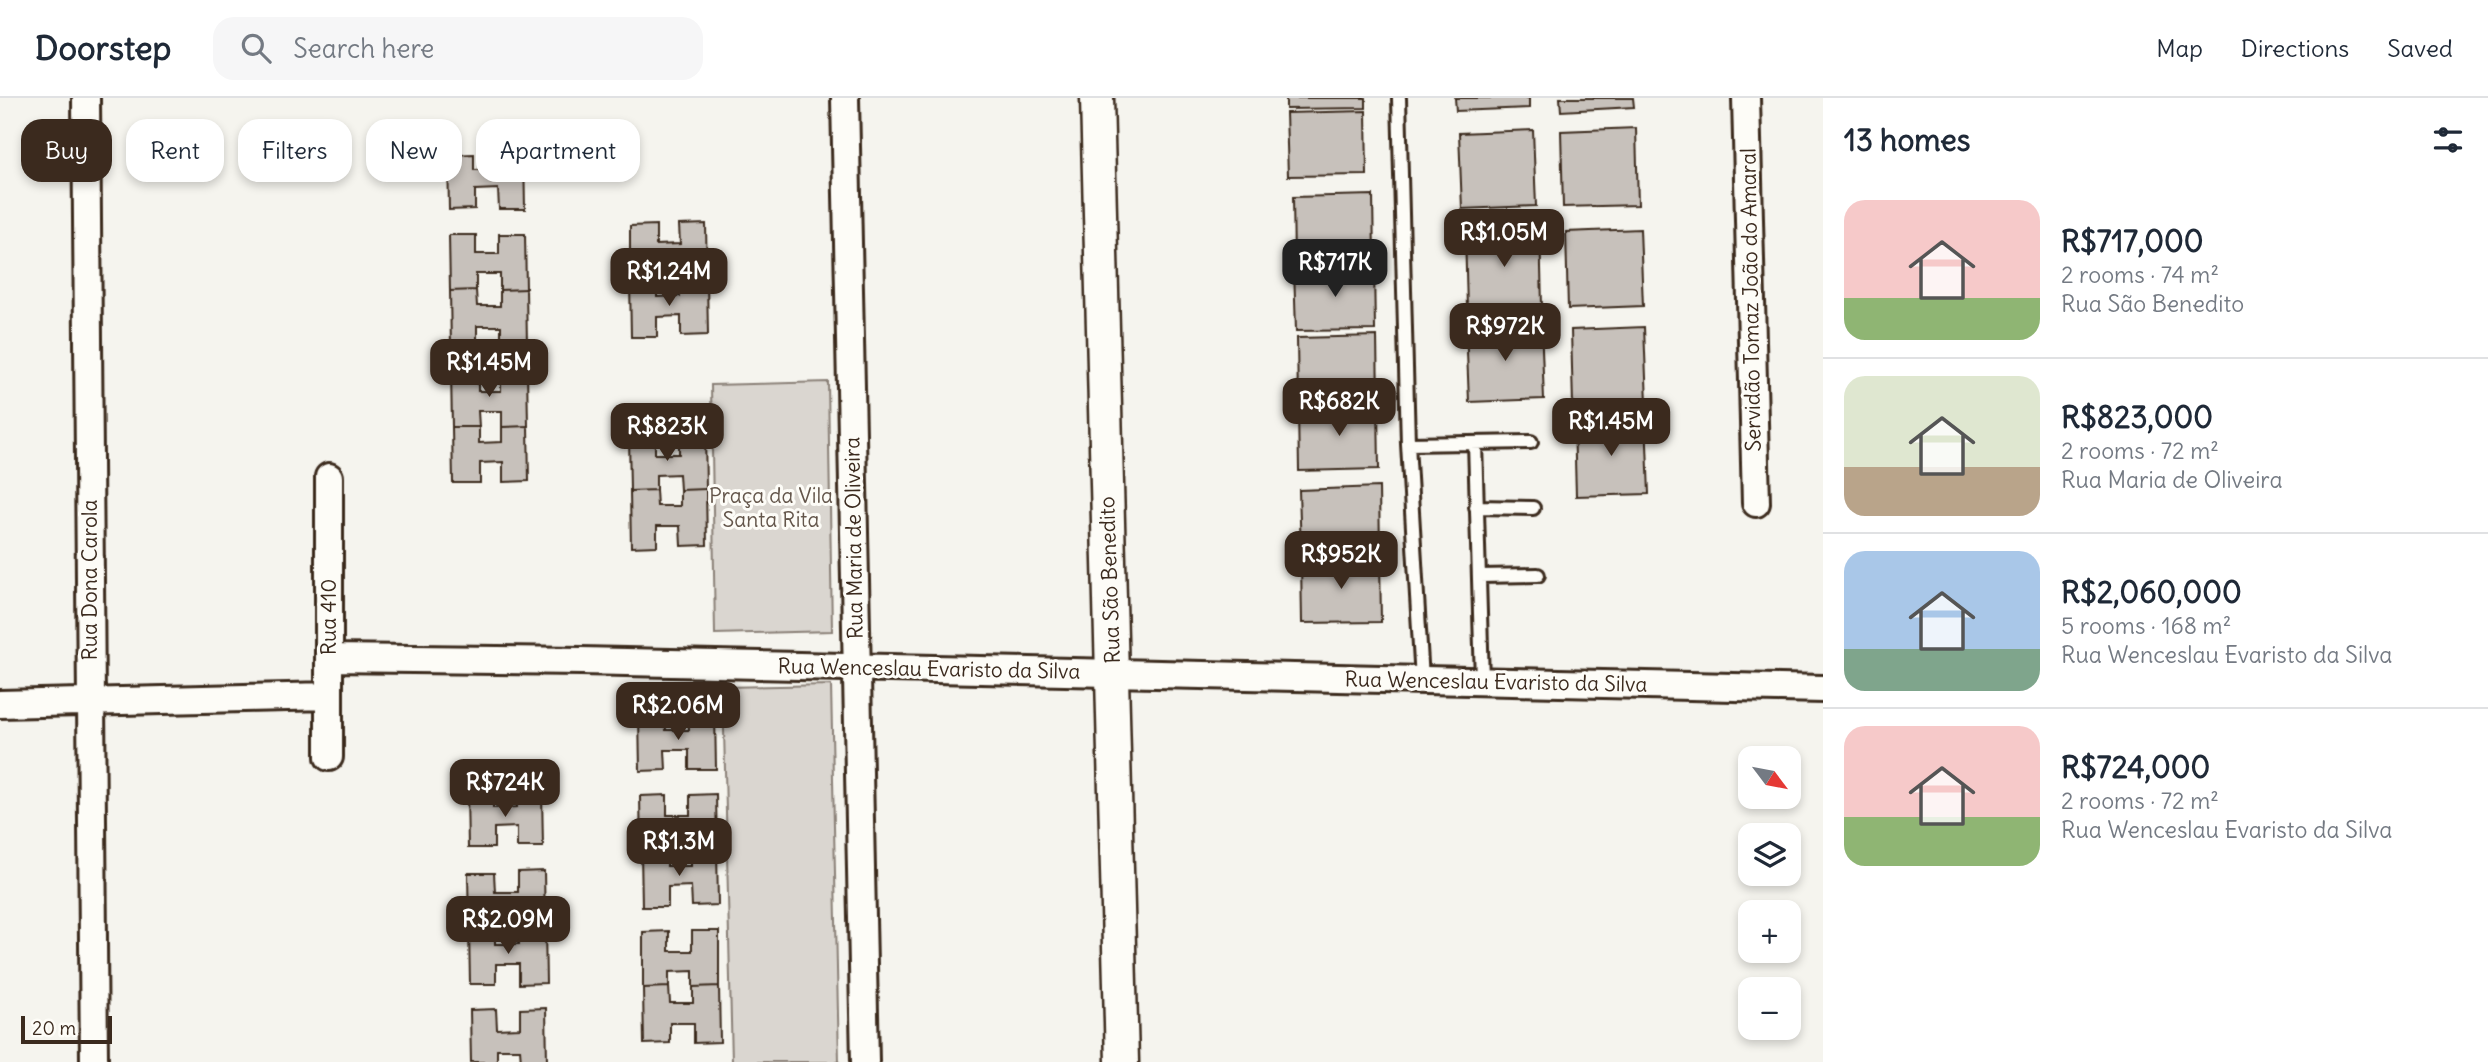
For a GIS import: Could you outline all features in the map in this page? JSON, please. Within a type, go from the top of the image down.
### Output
[{"type":"street","name":"Rua Dona Carola","points":[[86,98],[94,1062]]},
{"type":"street","name":"Rua Maria de Oliveira","points":[[845,98],[864,1062]]},
{"type":"street","name":"Rua São Benedito","points":[[1097,98],[1122,1062]]},
{"type":"street","name":"Servidão Tomaz João do Amaral","points":[[1746,98],[1755,503]]},
{"type":"street","name":"Rua 410","points":[[329,477],[329,757]]},
{"type":"street","name":"Rua Wenceslau Evaristo da Silva","points":[[329,658],[1823,689]]},
{"type":"street","points":[[0,704],[329,696]]},
{"type":"lane","points":[[1399,98],[1408,444],[1422,680]]},
{"type":"lane","points":[[1408,444],[1531,442]]},
{"type":"lane","points":[[1475,443],[1482,681]]},
{"type":"lane","points":[[1476,507],[1533,508]]},
{"type":"lane","points":[[1480,576],[1538,575]]},
{"type":"green space","name":"Praça da Vila Santa Rita","points":[[828,382],[832,631],[715,634],[711,385]]},
{"type":"green space","points":[[831,685],[839,1062],[732,1062],[723,687]]},
{"type":"building","points":[[1286,98],[1366,98],[1366,108],[1286,109]]},
{"type":"building","points":[[1455,98],[1529,98],[1529,108],[1456,111]]},
{"type":"building","points":[[1560,98],[1633,98],[1634,107],[1561,111]]},
{"type":"building","points":[[1366,111],[1367,175],[1288,176],[1286,113]]},
{"type":"building","points":[[1636,128],[1638,205],[1563,207],[1561,131]]},
{"type":"building","points":[[1533,130],[1536,206],[1462,209],[1459,133]]},
{"type":"building","points":[[462,154],[474,154],[476,182],[525,182],[525,209],[499,209],[498,189],[475,190],[475,209],[449,210],[448,182],[462,182]]},
{"type":"building","points":[[1373,195],[1374,259],[1294,260],[1293,197]]},
{"type":"building","points":[[706,224],[707,280],[680,280],[680,264],[657,265],[657,281],[630,281],[630,226],[656,225],[656,245],[680,244],[679,225]]},
{"type":"building","points":[[1540,229],[1542,306],[1467,309],[1465,232]]},
{"type":"building","points":[[1640,229],[1643,306],[1568,309],[1566,232]]},
{"type":"building","points":[[499,234],[525,234],[526,289],[500,290],[500,274],[476,274],[476,290],[450,291],[449,235],[476,235],[476,254],[499,254]]},
{"type":"building","points":[[1374,266],[1375,330],[1296,331],[1294,268]]},
{"type":"building","points":[[680,280],[707,280],[708,335],[681,336],[681,316],[657,317],[657,337],[631,337],[630,281],[657,281],[657,297],[680,296]]},
{"type":"building","points":[[526,289],[527,345],[501,346],[501,326],[477,326],[477,346],[451,347],[450,291],[476,290],[477,306],[500,306],[500,290]]},
{"type":"building","points":[[1541,323],[1544,399],[1469,402],[1466,326]]},
{"type":"building","points":[[1644,327],[1647,403],[1573,405],[1571,330]]},
{"type":"building","points":[[1377,336],[1378,401],[1298,402],[1297,338]]},
{"type":"building","points":[[527,370],[528,426],[502,427],[502,411],[478,411],[479,427],[452,427],[451,371],[478,371],[478,391],[501,391],[501,371]]},
{"type":"building","points":[[1378,405],[1379,469],[1299,471],[1298,408]]},
{"type":"building","points":[[1646,419],[1649,494],[1576,496],[1574,422]]},
{"type":"building","points":[[528,426],[529,481],[503,482],[503,462],[480,463],[480,483],[453,483],[452,427],[479,427],[479,443],[502,442],[502,427]]},
{"type":"building","points":[[679,434],[705,434],[706,489],[680,490],[679,474],[656,475],[656,490],[630,491],[629,435],[655,435],[655,454],[679,454]]},
{"type":"building","points":[[1379,487],[1380,551],[1301,552],[1299,490]]},
{"type":"building","points":[[706,489],[707,545],[681,546],[680,526],[657,526],[657,546],[631,547],[630,491],[656,490],[657,506],[680,506],[680,490]]},
{"type":"building","points":[[1380,558],[1381,622],[1302,623],[1301,560]]},
{"type":"building","points":[[715,713],[716,769],[689,769],[689,750],[665,750],[666,770],[640,771],[639,715],[665,714],[666,730],[689,730],[688,714]]},
{"type":"building","points":[[542,791],[543,847],[517,847],[517,827],[494,828],[494,848],[468,848],[467,792],[493,792],[493,808],[517,807],[516,792]]},
{"type":"building","points":[[716,794],[717,850],[691,850],[690,834],[667,835],[668,851],[641,851],[640,796],[667,795],[667,815],[690,815],[690,795]]},
{"type":"building","points":[[691,850],[717,850],[718,905],[692,906],[691,886],[668,887],[668,907],[642,907],[641,851],[668,851],[667,866],[691,866]]},
{"type":"building","points":[[544,871],[545,927],[519,928],[518,912],[495,913],[495,928],[469,929],[468,873],[494,873],[495,892],[518,892],[518,872]]},
{"type":"building","points":[[545,927],[546,983],[519,984],[519,964],[496,964],[496,984],[470,984],[469,929],[495,928],[495,944],[519,944],[519,928]]},
{"type":"building","points":[[669,931],[669,951],[692,951],[692,931],[719,931],[719,986],[693,987],[693,971],[669,972],[669,987],[643,988],[643,932]]},
{"type":"building","points":[[719,986],[720,1042],[694,1043],[694,1023],[670,1023],[670,1043],[644,1044],[643,988],[669,987],[670,1003],[693,1003],[693,987]]},
{"type":"building","points":[[546,1008],[547,1062],[521,1062],[520,1049],[497,1049],[497,1062],[471,1062],[470,1010],[496,1009],[497,1029],[520,1028],[520,1009]]}]
